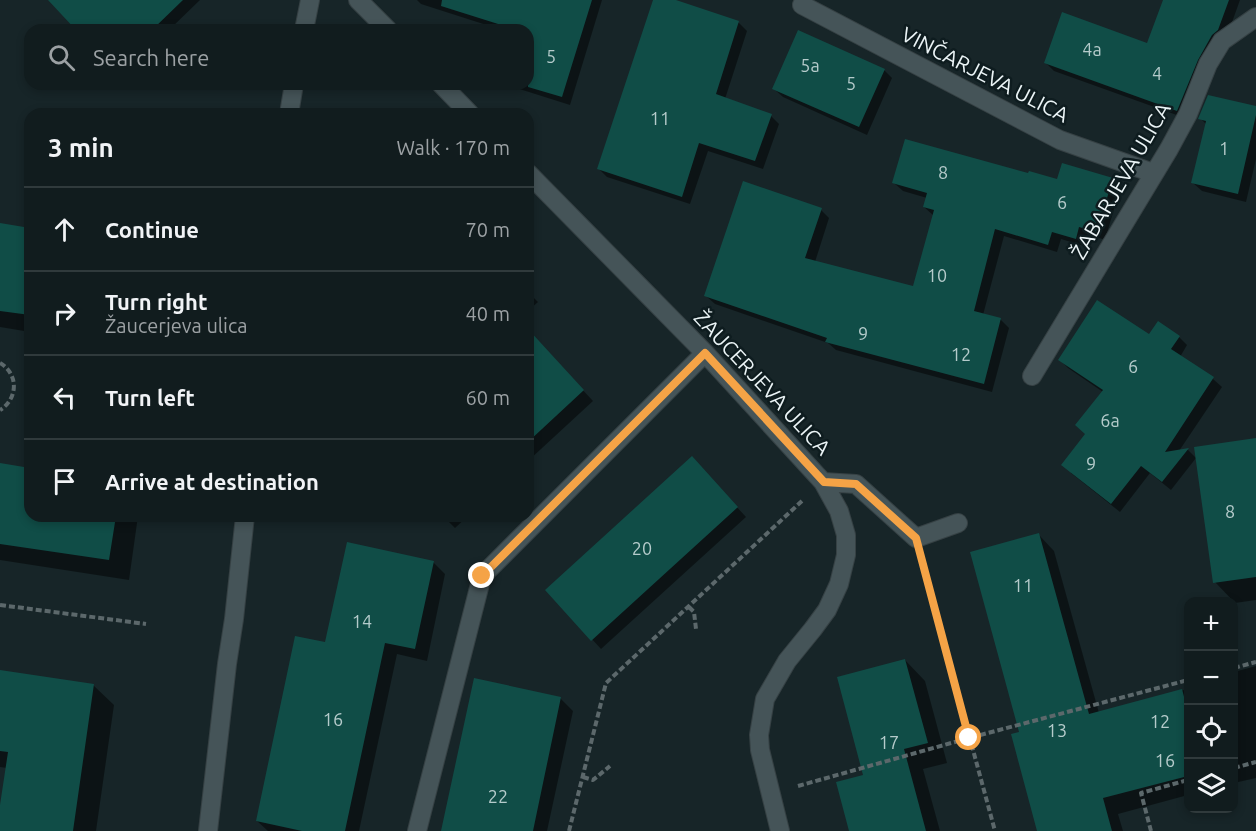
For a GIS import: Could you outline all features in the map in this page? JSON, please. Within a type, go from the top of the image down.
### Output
[{"type":"street","points":[[305,24],[310,0]]},
{"type":"street","points":[[358,0],[382,24]]},
{"type":"street","name":"VINČARJEVA ULICA","points":[[802,5],[1060,140],[1153,173]]},
{"type":"street","name":"ŽABARJEVA ULICA","points":[[1032,376],[1169,148],[1188,114],[1208,64],[1222,41],[1256,17]]},
{"type":"street","points":[[290,108],[293,90]]},
{"type":"street","points":[[447,90],[464,108]]},
{"type":"street","name":"ŽAUCERJEVA ULICA","points":[[534,179],[705,353],[824,482],[839,511],[846,535],[846,555],[839,584],[827,610],[787,662],[765,699],[759,735],[760,750],[780,831]]},
{"type":"street","points":[[417,831],[482,576],[705,353]]},
{"type":"street","points":[[824,482],[856,484],[916,538],[958,523]]},
{"type":"street","points":[[208,831],[243,522]]},
{"type":"path","points":[[0,363],[8,367],[15,383],[12,400],[0,410]]},
{"type":"path","points":[[569,831],[606,683],[824,482]]},
{"type":"path","points":[[916,538],[995,831]]},
{"type":"path","points":[[0,605],[146,624]]},
{"type":"path","points":[[689,607],[694,612],[696,629]]},
{"type":"path","points":[[1238,667],[1256,662]]},
{"type":"path","points":[[798,786],[1184,681]]},
{"type":"path","points":[[1238,767],[1256,762]]},
{"type":"path","points":[[583,777],[593,780],[610,766]]},
{"type":"path","points":[[1151,831],[1141,793],[1184,781]]},
{"type":"building","points":[[48,0],[183,0],[158,24],[70,24]]},
{"type":"building","points":[[442,0],[592,0],[562,97],[534,89],[534,24],[498,24],[441,6]]},
{"type":"building","points":[[653,0],[676,0],[739,21],[716,94],[772,114],[755,161],[699,143],[682,197],[597,169]]},
{"type":"building","points":[[1163,0],[1229,0],[1218,30],[1212,35],[1198,60],[1177,111],[1044,63],[1062,12],[1147,43]]},
{"type":"building","points":[[798,30],[885,69],[859,127],[772,89]]},
{"type":"building","points":[[1208,95],[1256,106],[1256,115],[1238,194],[1191,183],[1206,121],[1198,119]]},
{"type":"building","points":[[905,139],[1057,179],[1062,163],[1113,178],[1097,232],[1079,227],[1076,239],[1052,232],[1048,245],[995,229],[974,311],[1001,318],[984,384],[825,342],[827,338],[704,296],[743,181],[822,208],[805,258],[913,286],[934,210],[923,207],[927,193],[892,183]]},
{"type":"building","points":[[0,223],[24,227],[24,314],[0,311]]},
{"type":"building","points":[[1097,300],[1149,334],[1158,321],[1180,336],[1171,349],[1214,377],[1165,452],[1189,448],[1162,482],[1141,466],[1111,504],[1061,465],[1085,434],[1075,425],[1103,390],[1058,360]]},
{"type":"building","points":[[534,336],[584,390],[534,436]]},
{"type":"building","points":[[1256,438],[1256,577],[1213,583],[1194,447]]},
{"type":"building","points":[[692,456],[738,507],[591,641],[545,590]]},
{"type":"building","points":[[0,463],[24,467],[24,522],[115,522],[109,560],[0,544]]},
{"type":"building","points":[[1039,533],[1089,714],[1182,689],[1184,697],[1184,777],[1103,798],[1112,831],[1037,831],[1011,734],[1019,732],[970,552]]},
{"type":"building","points":[[347,542],[434,561],[415,649],[385,643],[345,831],[302,831],[256,821],[295,636],[325,642]]},
{"type":"building","points":[[905,659],[928,743],[904,749],[926,831],[849,831],[836,782],[863,775],[837,677]]},
{"type":"building","points":[[0,670],[94,684],[73,831],[0,831],[0,805],[8,752],[0,751]]},
{"type":"building","points":[[474,678],[561,697],[533,831],[441,831]]},
{"type":"route","points":[[482,576],[705,353],[824,482],[856,484],[916,538],[969,738]]}]
